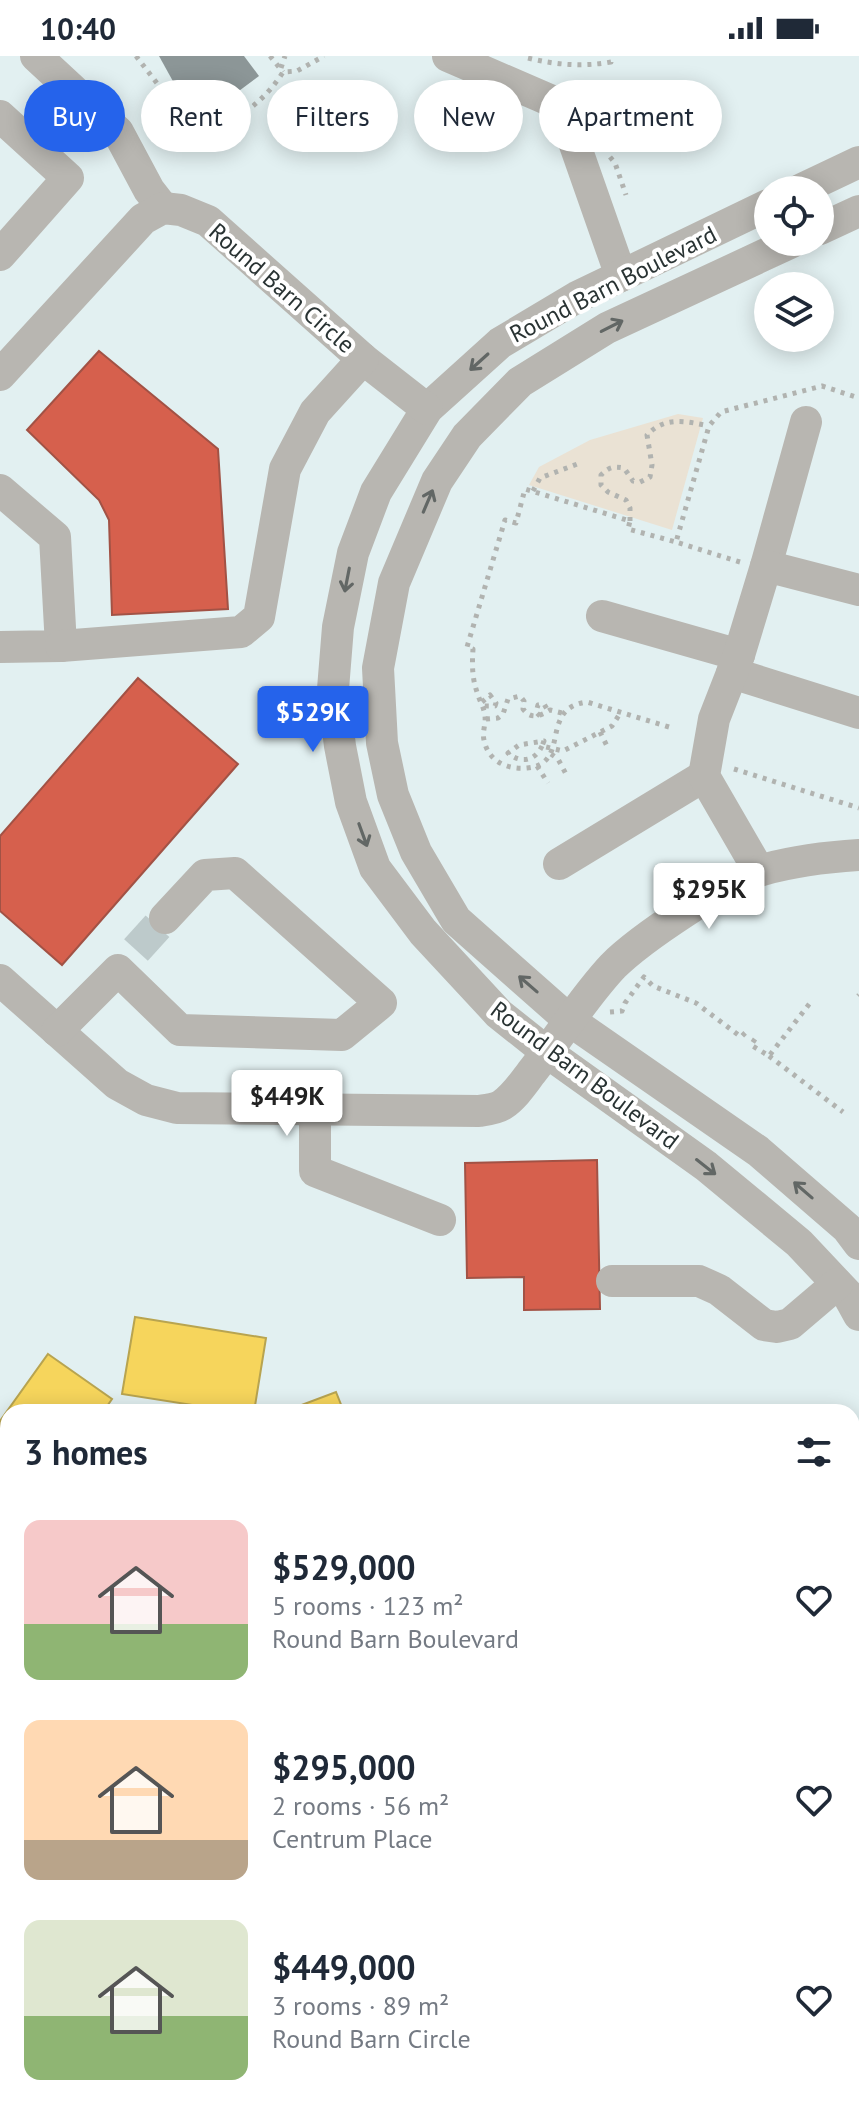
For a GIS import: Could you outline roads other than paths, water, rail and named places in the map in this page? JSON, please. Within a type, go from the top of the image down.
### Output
[{"type":"street","points":[[0,375],[143,219],[163,208],[149,190],[118,132],[36,56]]},
{"type":"street","points":[[448,56],[561,105],[621,276]]},
{"type":"street","points":[[0,255],[68,178],[6,134]]},
{"type":"street","points":[[830,176],[859,162]]},
{"type":"street","name":"Round Barn Circle","points":[[163,208],[181,210],[208,221],[363,359],[427,409]]},
{"type":"street","points":[[834,223],[859,211]]},
{"type":"street","name":"Round Barn Boulevard","points":[[754,212],[577,297],[500,343],[427,409],[376,492],[353,553],[338,627],[333,689],[351,802],[375,868],[423,932],[488,1002],[548,1053],[706,1166],[799,1243],[848,1295],[859,1315]]},
{"type":"street","name":"Round Barn Boulevard","points":[[762,256],[607,328],[520,382],[467,436],[437,481],[394,583],[378,668],[382,743],[393,795],[416,852],[456,920],[569,1020],[758,1151],[847,1228],[859,1244]]},
{"type":"street","points":[[0,647],[61,646],[241,632],[259,617],[285,469],[315,412],[363,359]]},
{"type":"street","points":[[759,871],[714,770],[714,719],[736,664],[754,564],[806,422]]},
{"type":"street","points":[[5,505],[55,537],[61,646]]},
{"type":"street","points":[[754,564],[859,590]]},
{"type":"street","points":[[602,616],[736,664],[859,713]]},
{"type":"street","points":[[559,864],[714,770]]},
{"type":"street","points":[[0,980],[117,1084],[146,1100],[177,1108],[479,1111],[500,1107],[516,1094],[569,1020],[614,965],[687,911],[759,871],[809,859],[859,855]]},
{"type":"street","points":[[57,1031],[127,960],[180,1030],[342,1035],[381,1003],[235,873],[205,875],[165,918]]},
{"type":"street","points":[[315,1110],[315,1171],[440,1220]]},
{"type":"street","points":[[612,1281],[699,1281],[719,1290],[764,1325],[777,1327],[790,1324],[837,1284]]},
{"type":"tunnel","points":[[136,950],[165,918]]}]
